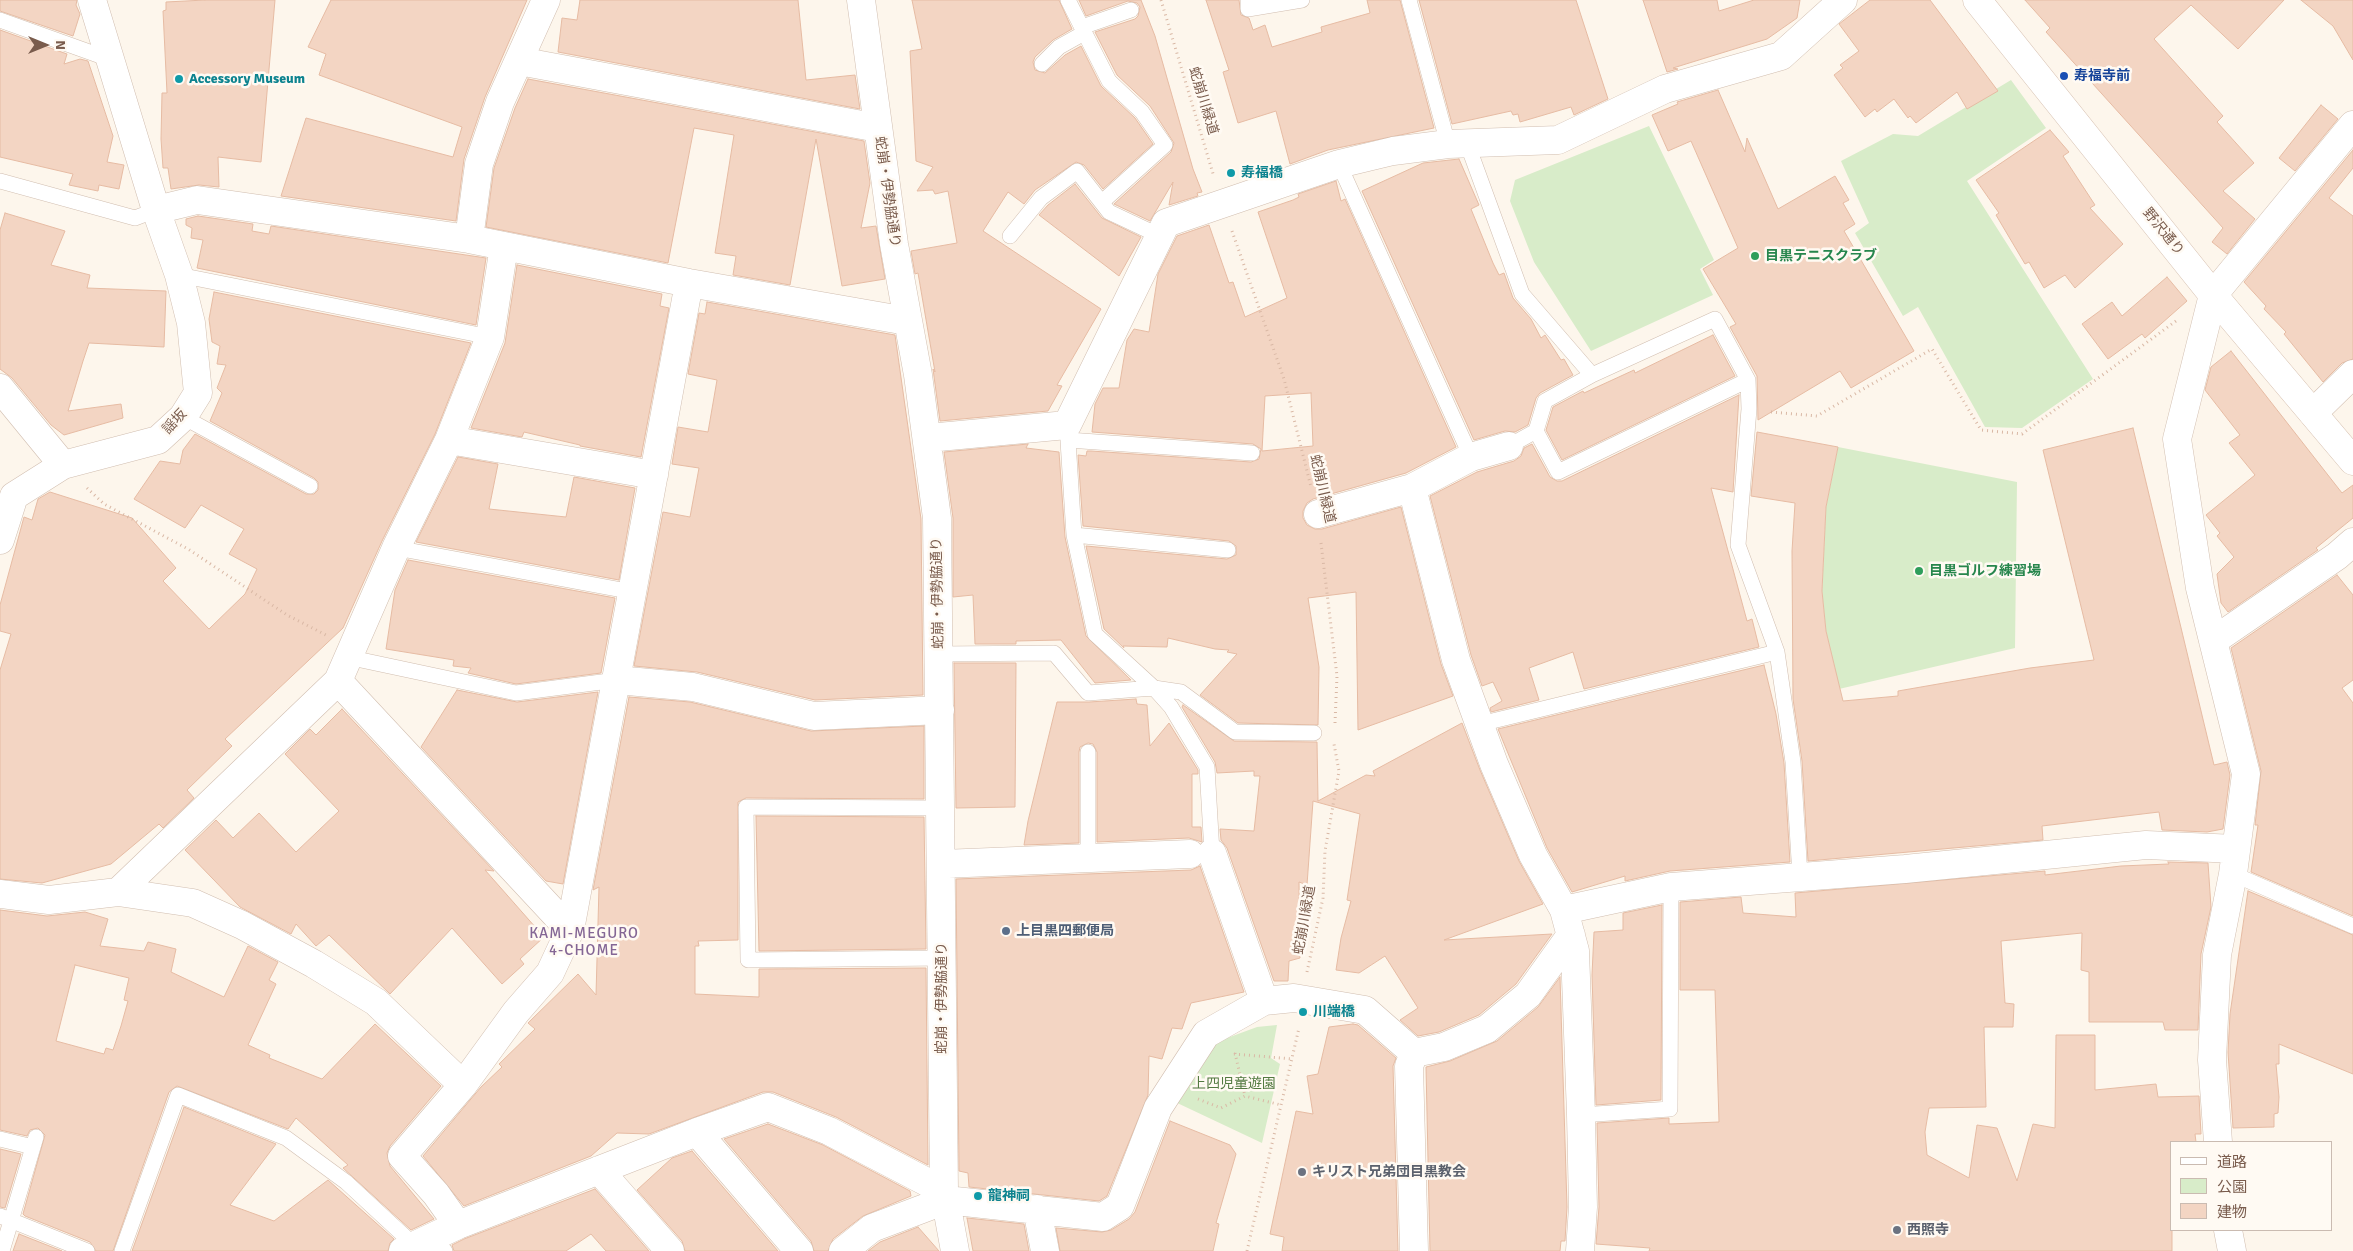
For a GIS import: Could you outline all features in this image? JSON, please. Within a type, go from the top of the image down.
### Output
[{"type":"street","name":"謡坂","points":[[0,540],[14,496],[63,465],[158,440],[183,417],[198,393],[190,323],[179,275],[156,210],[92,0]]},
{"type":"street","points":[[469,239],[479,164],[500,102],[546,0]]},
{"type":"street","name":"蛇崩・伊勢脇通り","points":[[861,0],[906,321],[928,438],[936,518],[945,1195],[955,1251]]},
{"type":"street","points":[[928,438],[1068,432],[1166,223],[1222,202],[1339,164],[1393,151],[1458,144],[1558,140],[1665,89],[1781,56],[1842,0]]},
{"type":"street","name":"野沢通り","points":[[1977,0],[2213,295],[2353,461]]},
{"type":"street","points":[[519,61],[878,128]]},
{"type":"street","points":[[2218,1141],[2212,1060],[2217,955],[2235,861],[2246,774],[2200,588],[2177,439],[2213,295],[2353,125]]},
{"type":"street","points":[[156,210],[196,200],[469,239],[689,283],[906,321]]},
{"type":"street","points":[[118,892],[346,662],[396,548],[449,440],[490,337],[504,246]]},
{"type":"street","points":[[458,1225],[436,1194],[402,1156],[463,1085],[516,1012],[550,972],[570,930],[689,283]]},
{"type":"street","points":[[2313,412],[2353,374]]},
{"type":"street","points":[[0,388],[63,465]]},
{"type":"street","points":[[449,440],[654,475]]},
{"type":"street","points":[[1318,514],[1412,488],[1471,457],[1509,446]]},
{"type":"street","points":[[1412,488],[1456,660],[1494,764],[1533,855],[1567,923],[1575,951],[1583,1208],[1580,1251]]},
{"type":"street","points":[[2213,641],[2337,556],[2353,542]]},
{"type":"street","points":[[346,662],[570,930]]},
{"type":"street","points":[[617,680],[693,688],[814,716],[940,710]]},
{"type":"street","points":[[1414,1052],[1444,1047],[1487,1029],[1528,995],[1567,923],[1671,887],[1905,869],[2146,845],[2235,861]]},
{"type":"street","points":[[942,864],[1201,854],[1283,1000]]},
{"type":"street","points":[[0,894],[49,900],[118,892],[192,903],[242,925],[314,964],[376,1002],[463,1085]]},
{"type":"street","points":[[423,1246],[458,1225],[697,1132],[768,1107],[829,1131],[945,1195],[1103,1217],[1120,1206],[1158,1108],[1206,1034],[1283,1000],[1365,1010],[1414,1052]]},
{"type":"street","points":[[1414,1052],[1409,1066],[1414,1251]]},
{"type":"street","points":[[697,1132],[799,1251]]},
{"type":"street","points":[[599,1170],[670,1251]]},
{"type":"street","points":[[843,1251],[872,1228],[945,1195]]},
{"type":"street","points":[[1038,1209],[1045,1251]]},
{"type":"street","points":[[2228,1231],[2232,1251]]},
{"type":"lane","points":[[1068,0],[1109,80],[1142,112],[1165,145],[1102,202]]},
{"type":"lane","points":[[1248,0],[1248,9],[1302,0]]},
{"type":"lane","points":[[1409,0],[1458,144],[1522,294],[1592,375]]},
{"type":"lane","points":[[1042,64],[1060,47],[1083,30],[1131,10]]},
{"type":"lane","points":[[0,20],[109,59]]},
{"type":"lane","points":[[1339,164],[1471,457]]},
{"type":"lane","points":[[1010,236],[1041,198],[1077,171],[1109,212],[1160,236]]},
{"type":"lane","points":[[0,181],[134,218],[156,210]]},
{"type":"lane","points":[[179,275],[490,337]]},
{"type":"lane","points":[[1509,446],[1536,431],[1545,401],[1592,375],[1714,319],[1748,380],[1748,409],[1738,545],[1778,652],[1793,762],[1800,876]]},
{"type":"lane","points":[[1536,431],[1558,472],[1748,380]]},
{"type":"lane","points":[[183,417],[310,486]]},
{"type":"lane","points":[[1201,854],[1207,767],[1171,707],[1154,688],[1095,634],[1074,535],[1068,432],[1252,453]]},
{"type":"lane","points":[[1074,535],[1228,550]]},
{"type":"lane","points":[[396,548],[633,592]]},
{"type":"lane","points":[[1480,724],[1778,652]]},
{"type":"lane","points":[[939,654],[1054,653],[1088,693],[1154,688],[1181,692],[1235,732],[1314,733]]},
{"type":"lane","points":[[346,662],[516,693],[617,680]]},
{"type":"lane","points":[[1088,752],[1088,858]]},
{"type":"lane","points":[[941,808],[746,806],[748,960],[942,958]]},
{"type":"lane","points":[[2235,861],[2353,926]]},
{"type":"lane","points":[[1581,1115],[1670,1109],[1671,887]]},
{"type":"lane","points":[[122,1251],[178,1095],[286,1138],[346,1182],[423,1246]]},
{"type":"lane","points":[[0,1139],[34,1142],[6,1218],[2,1251]]},
{"type":"lane","points":[[6,1218],[87,1251]]},
{"type":"path","name":"蛇崩川緑道","points":[[1162,0],[1222,202],[1284,379],[1318,514],[1337,676],[1334,732]]},
{"type":"path","points":[[1748,409],[1817,416],[1932,349],[1981,430],[2022,434],[2213,295]]},
{"type":"path","points":[[63,465],[104,504],[188,549],[288,615],[346,662]]},
{"type":"path","name":"蛇崩川緑道","points":[[1247,1251],[1293,1059],[1299,1026],[1296,1020],[1281,1018],[1283,1000],[1323,898],[1325,851],[1339,772],[1334,742]]},
{"type":"path","points":[[1235,1053],[1245,1096]]},
{"type":"path","points":[[1227,1055],[1235,1053],[1293,1059]]},
{"type":"path","points":[[1197,1098],[1221,1108],[1245,1096],[1281,1105]]},
{"type":"green space","points":[[2011,80],[2046,128],[1967,181],[2093,379],[2022,428],[1985,427],[1918,307],[1903,316],[1855,233],[1869,223],[1841,161],[1893,134],[1918,136]]},
{"type":"green space","points":[[1649,126],[1714,260],[1700,269],[1713,295],[1591,351],[1534,262],[1510,201],[1515,180]]},
{"type":"green space","name":"目黒ゴルフ練習場","points":[[1838,447],[2017,482],[2015,648],[1839,689],[1826,631],[1822,591],[1826,507]]},
{"type":"green space","name":"上四児童遊園","points":[[1277,1025],[1271,1058],[1280,1064],[1262,1143],[1173,1101],[1211,1044],[1257,1027]]},
{"type":"building","points":[[0,0],[77,0],[76,5],[80,14],[73,36],[0,11]]},
{"type":"building","points":[[275,0],[261,162],[218,157],[219,187],[199,185],[171,189],[168,168],[163,168],[161,139],[162,93],[167,93],[163,11],[166,10],[166,2]]},
{"type":"building","points":[[331,0],[527,0],[485,97],[464,159],[456,221],[281,196],[306,118],[453,157],[462,127],[319,75],[326,54],[308,47]]},
{"type":"building","points":[[580,0],[798,0],[806,80],[855,75],[860,109],[558,52],[562,18],[577,20]]},
{"type":"building","points":[[912,0],[1059,0],[1072,29],[1053,40],[1035,57],[1033,62],[1035,70],[1045,73],[1065,55],[1081,46],[1101,86],[1135,118],[1153,144],[1103,189],[1084,165],[1076,162],[1035,190],[1024,204],[1008,192],[983,231],[1101,309],[1057,385],[1062,386],[1048,411],[940,421],[933,369],[935,372],[918,273],[915,274],[911,251],[957,243],[948,191],[935,194],[933,190],[917,191],[933,167],[916,161],[910,51],[922,49]]},
{"type":"building","points":[[1079,0],[1141,0],[1155,36],[1193,169],[1202,192],[1197,193],[1198,196],[1169,205],[1173,182],[1150,221],[1114,204],[1171,152],[1174,143],[1150,106],[1117,75],[1095,32],[1135,19],[1138,16],[1140,7],[1137,3],[1128,1],[1086,16]]},
{"type":"building","points":[[1206,0],[1239,0],[1241,15],[1249,18],[1253,30],[1265,25],[1272,47],[1322,32],[1321,27],[1370,13],[1367,0],[1400,0],[1434,128],[1328,150],[1290,164],[1276,111],[1238,123],[1223,72],[1229,70]]},
{"type":"building","points":[[1419,0],[1576,0],[1608,99],[1574,115],[1571,107],[1520,122],[1518,114],[1513,115],[1511,111],[1452,124]]},
{"type":"building","points":[[1643,0],[1717,0],[1719,11],[1754,0],[1800,0],[1797,18],[1767,39],[1673,68],[1678,69],[1667,72]]},
{"type":"building","points":[[1870,0],[1930,0],[1998,91],[1967,109],[1957,92],[1916,123],[1910,116],[1908,118],[1894,99],[1877,112],[1875,109],[1865,117],[1834,75],[1843,68],[1840,65],[1859,51],[1839,24]]},
{"type":"building","points":[[2025,0],[2284,0],[2238,49],[2191,5],[2154,39],[2223,116],[2217,122],[2254,163],[2223,191],[2255,219],[2227,254],[2212,242],[2223,228],[2046,32],[2050,28]]},
{"type":"building","points":[[2301,0],[2353,0],[2353,60],[2333,26]]},
{"type":"building","points":[[0,30],[67,54],[64,64],[80,59],[88,61],[113,136],[107,162],[124,165],[119,189],[99,185],[98,191],[69,185],[73,174],[0,157]]},
{"type":"building","points":[[528,79],[864,141],[870,183],[861,228],[876,226],[885,279],[842,286],[816,139],[790,285],[733,275],[736,256],[715,253],[734,135],[694,128],[668,263],[486,227],[494,168],[515,108]]},
{"type":"building","points":[[1718,90],[1745,152],[1747,138],[1778,209],[1835,176],[1849,200],[1843,203],[1855,224],[1844,231],[1914,351],[1851,388],[1840,371],[1758,420],[1757,376],[1730,327],[1736,324],[1703,269],[1738,248],[1691,141],[1668,151],[1652,115],[1678,104],[1677,102]]},
{"type":"building","points":[[2321,105],[2338,119],[2295,171],[2279,158]]},
{"type":"building","points":[[2050,130],[2069,152],[2063,156],[2095,205],[2090,208],[2123,244],[2075,288],[2065,275],[2044,288],[2029,262],[2025,264],[1996,215],[1999,213],[1976,180]]},
{"type":"building","points":[[2353,150],[2353,168],[2329,198],[2353,216],[2353,359],[2342,363],[2323,382],[2284,334],[2286,332],[2264,309],[2266,306],[2244,282]]},
{"type":"building","points":[[1459,159],[1479,205],[1471,209],[1499,275],[1504,273],[1513,298],[1531,319],[1541,338],[1545,335],[1561,360],[1564,359],[1573,375],[1540,393],[1536,398],[1528,425],[1515,432],[1505,431],[1474,440],[1362,191],[1423,163]]},
{"type":"building","points":[[1336,181],[1341,201],[1345,199],[1456,447],[1406,473],[1313,499],[1307,503],[1303,511],[1303,518],[1307,525],[1315,529],[1322,529],[1401,507],[1441,664],[1453,696],[1358,730],[1356,592],[1308,598],[1319,667],[1318,725],[1238,723],[1200,695],[1237,654],[1227,652],[1229,650],[1215,649],[1168,638],[1167,647],[1123,646],[1124,648],[1104,629],[1086,546],[1227,559],[1236,555],[1236,546],[1229,541],[1083,526],[1078,455],[1086,456],[1087,451],[1251,462],[1259,459],[1261,449],[1253,444],[1092,432],[1095,404],[1103,388],[1119,388],[1127,340],[1134,329],[1149,332],[1158,274],[1177,236],[1209,225],[1229,283],[1233,282],[1245,317],[1287,298],[1258,212],[1293,200],[1299,197],[1298,194]],"holes":[[[1311,393],[1313,446],[1262,451],[1265,396]]]},
{"type":"building","points":[[1075,184],[1102,218],[1141,237],[1119,276],[1039,215],[1048,205]]},
{"type":"building","points":[[5,213],[65,231],[51,265],[90,275],[87,288],[166,291],[164,347],[89,343],[68,411],[121,404],[123,418],[64,435],[51,425],[12,378],[0,369],[0,230]]},
{"type":"building","points":[[198,216],[253,224],[252,231],[269,234],[271,226],[486,258],[476,325],[197,268],[203,240],[191,238],[192,228],[186,225],[186,219]]},
{"type":"building","points":[[517,265],[662,294],[660,306],[669,308],[641,457],[580,446],[524,432],[522,437],[471,428],[505,343]]},
{"type":"building","points":[[2167,277],[2187,301],[2145,338],[2142,334],[2108,359],[2082,324],[2112,302],[2122,316]]},
{"type":"building","points":[[214,292],[471,343],[435,434],[382,541],[343,628],[225,739],[232,746],[187,790],[194,798],[163,828],[159,824],[111,864],[42,883],[0,879],[0,670],[11,634],[0,631],[0,605],[24,517],[32,520],[38,499],[50,492],[132,518],[176,568],[163,581],[209,629],[245,594],[257,569],[229,554],[244,529],[201,505],[185,528],[134,499],[160,461],[180,464],[183,450],[195,434],[306,494],[314,494],[318,490],[318,482],[314,478],[210,421],[222,393],[217,388],[226,365],[217,364],[220,346],[212,342],[209,319]]},
{"type":"building","points":[[707,302],[895,335],[921,519],[923,695],[815,700],[697,672],[634,666],[663,512],[690,517],[699,468],[672,464],[678,427],[708,432],[717,380],[688,374],[699,313],[705,314]]},
{"type":"building","points":[[1713,335],[1735,376],[1562,460],[1546,430],[1553,407],[1583,391],[1584,393],[1634,370],[1635,373]]},
{"type":"building","points":[[2231,351],[2342,493],[2353,485],[2353,518],[2316,548],[2318,550],[2228,612],[2221,603],[2217,574],[2234,557],[2217,536],[2220,533],[2206,515],[2255,475],[2229,443],[2240,435],[2205,390],[2211,367]]},
{"type":"building","points":[[1739,395],[1733,492],[1711,488],[1747,621],[1752,619],[1759,647],[1584,689],[1573,652],[1529,668],[1539,700],[1491,712],[1490,708],[1502,701],[1493,682],[1482,686],[1471,655],[1430,496],[1477,472],[1514,461],[1521,456],[1524,448],[1532,444],[1550,477],[1557,481],[1562,481]]},
{"type":"building","points":[[2133,428],[2214,765],[2227,762],[2230,775],[2223,829],[2207,832],[2162,830],[2159,812],[2042,826],[2043,840],[1808,861],[1802,761],[1793,699],[1792,551],[1795,503],[1751,496],[1757,432],[1838,447],[1826,507],[1822,591],[1826,631],[1843,701],[1898,696],[1898,691],[2030,668],[2094,660],[2043,450]]},
{"type":"building","points":[[1028,444],[1026,448],[1059,452],[1065,537],[1086,636],[1131,680],[1095,683],[1061,640],[1016,641],[1016,644],[975,644],[973,595],[953,597],[953,518],[944,452]]},
{"type":"building","points":[[458,457],[498,464],[489,509],[566,517],[574,477],[635,488],[619,580],[416,542]]},
{"type":"building","points":[[408,560],[615,598],[601,673],[516,684],[468,673],[471,668],[453,666],[454,660],[386,649],[395,590]]},
{"type":"building","points":[[2337,575],[2353,595],[2353,680],[2342,688],[2353,703],[2353,916],[2251,872],[2258,825],[2255,825],[2261,771],[2231,648]]},
{"type":"building","points":[[954,663],[1016,663],[1015,807],[956,808]]},
{"type":"building","points":[[1764,665],[1776,714],[1784,763],[1790,862],[1670,871],[1625,881],[1625,876],[1572,892],[1547,848],[1498,729]]},
{"type":"building","points":[[457,690],[517,702],[598,692],[563,884],[546,881],[421,747]]},
{"type":"building","points":[[629,697],[690,702],[811,731],[924,726],[924,799],[746,798],[738,802],[738,940],[698,941],[699,946],[695,946],[695,994],[759,997],[759,969],[926,968],[928,1165],[836,1117],[773,1092],[763,1092],[649,1134],[617,1133],[591,1156],[464,1206],[423,1156],[481,1087],[502,1067],[499,1064],[535,1029],[528,1023],[578,974],[596,995],[599,887],[593,890]]},
{"type":"building","points":[[1136,699],[1137,704],[1147,705],[1150,746],[1169,723],[1198,770],[1198,774],[1192,774],[1192,827],[1201,827],[1202,842],[1189,838],[1097,842],[1097,752],[1093,744],[1088,743],[1080,747],[1079,752],[1079,843],[1024,845],[1057,702]]},
{"type":"building","points":[[1183,705],[1234,741],[1317,742],[1318,801],[1366,775],[1375,776],[1373,771],[1462,723],[1519,861],[1543,904],[1444,940],[1552,934],[1516,984],[1479,1015],[1439,1032],[1418,1036],[1400,1020],[1418,1008],[1385,956],[1359,973],[1336,970],[1341,938],[1351,901],[1347,900],[1360,814],[1313,801],[1307,885],[1299,882],[1300,958],[1289,961],[1288,981],[1274,981],[1227,848],[1221,840],[1220,829],[1254,831],[1260,776],[1254,776],[1254,771],[1217,773],[1215,762],[1182,707]]},
{"type":"building","points":[[342,709],[494,871],[485,870],[544,937],[520,959],[524,964],[502,984],[452,928],[390,994],[329,935],[316,946],[296,924],[291,934],[240,907],[185,850],[216,820],[233,838],[259,813],[296,852],[339,811],[285,754],[310,729],[316,735]]},
{"type":"building","points":[[756,816],[924,817],[926,949],[759,951]]},
{"type":"building","points":[[2168,862],[2208,863],[2211,907],[2201,954],[2198,1030],[2165,1030],[2163,1022],[2089,1022],[2089,972],[2081,970],[2082,933],[2001,941],[2005,1003],[2014,1004],[2013,1027],[1984,1027],[1986,1107],[1929,1108],[1925,1132],[1927,1155],[1969,1178],[1977,1125],[1997,1128],[2017,1181],[2033,1124],[2055,1128],[2056,1035],[2095,1035],[2095,1090],[2156,1084],[2158,1097],[2199,1096],[2201,1134],[2195,1134],[2196,1141],[2170,1141],[2170,1231],[2172,1231],[2172,1251],[1649,1251],[1650,1248],[1596,1244],[1599,1207],[1597,1123],[1669,1118],[1669,1124],[1719,1122],[1715,990],[1680,990],[1680,902],[1741,897],[1743,913],[1796,917],[1795,893],[2045,871],[2045,875],[2121,866],[2169,864]]},
{"type":"building","points":[[1200,866],[1244,992],[1191,1003],[1182,1029],[1172,1028],[1162,1059],[1149,1056],[1148,1095],[1107,1196],[1099,1201],[969,1187],[968,1173],[959,1171],[956,879],[1191,870]]},
{"type":"building","points":[[2248,891],[2353,935],[2353,1074],[2279,1044],[2279,1064],[2276,1064],[2279,1097],[2278,1113],[2274,1114],[2274,1127],[2233,1128],[2228,1052],[2230,1014]]},
{"type":"building","points":[[1662,905],[1661,1100],[1596,1105],[1592,975],[1594,932],[1623,930],[1623,913]]},
{"type":"building","points":[[0,910],[47,916],[85,912],[108,919],[100,946],[144,951],[148,942],[176,949],[171,972],[224,997],[248,946],[278,962],[269,980],[276,984],[248,1045],[270,1055],[269,1058],[322,1079],[375,1024],[441,1086],[390,1146],[387,1153],[390,1166],[434,1219],[411,1230],[343,1168],[348,1165],[296,1118],[288,1129],[177,1086],[169,1092],[113,1251],[96,1251],[90,1242],[23,1214],[45,1135],[38,1128],[30,1130],[27,1136],[0,1130]],"holes":[[[75,965],[129,978],[124,1000],[128,1001],[113,1050],[106,1048],[104,1054],[56,1041]]]},
{"type":"building","points":[[1560,977],[1567,1207],[1565,1241],[1561,1241],[1560,1251],[1430,1251],[1426,1067],[1450,1061],[1497,1041],[1538,1007]]},
{"type":"building","points":[[1358,1025],[1396,1058],[1393,1066],[1398,1251],[1282,1251],[1284,1237],[1270,1234],[1296,1111],[1313,1114],[1307,1076],[1318,1074],[1329,1027]]},
{"type":"building","points":[[184,1107],[276,1144],[230,1205],[274,1221],[328,1180],[394,1239],[390,1243],[388,1251],[132,1251]]},
{"type":"building","points":[[1170,1121],[1230,1145],[1236,1154],[1216,1223],[1219,1224],[1213,1251],[1060,1251],[1056,1228],[1102,1232],[1111,1230],[1129,1219],[1135,1212]]},
{"type":"building","points":[[768,1124],[823,1145],[910,1191],[911,1196],[863,1216],[833,1239],[828,1251],[814,1251],[811,1241],[724,1139]]},
{"type":"building","points":[[0,1149],[21,1154],[5,1208],[0,1207]]},
{"type":"building","points":[[692,1151],[778,1251],[685,1251],[682,1241],[637,1190],[672,1158]]},
{"type":"building","points":[[595,1189],[649,1251],[606,1251],[591,1234],[566,1251],[454,1251],[452,1245],[464,1239]]},
{"type":"building","points":[[967,1218],[1024,1224],[1029,1251],[973,1251]]},
{"type":"building","points":[[918,1227],[939,1251],[868,1251],[880,1242]]},
{"type":"building","points":[[19,1234],[62,1251],[13,1251]]},
{"type":"place","name":"寿福寺前","points":[[2064,76]]},
{"type":"place","name":"Accessory Museum","points":[[179,79]]},
{"type":"place","name":"寿福橋","points":[[1231,173]]},
{"type":"place","name":"目黒テニスクラブ","points":[[1755,256]]},
{"type":"place","name":"目黒ゴルフ練習場","points":[[1919,571]]},
{"type":"place","name":"上目黒四郵便局","points":[[1006,931]]},
{"type":"place","name":"川端橋","points":[[1303,1012]]},
{"type":"place","name":"キリスト兄弟団目黒教会","points":[[1302,1172]]},
{"type":"place","name":"龍神祠","points":[[978,1196]]},
{"type":"place","name":"西照寺","points":[[1897,1230]]},
{"type":"district","name":"KAMI-MEGURO 4-CHOME","points":[[584,942]]}]
